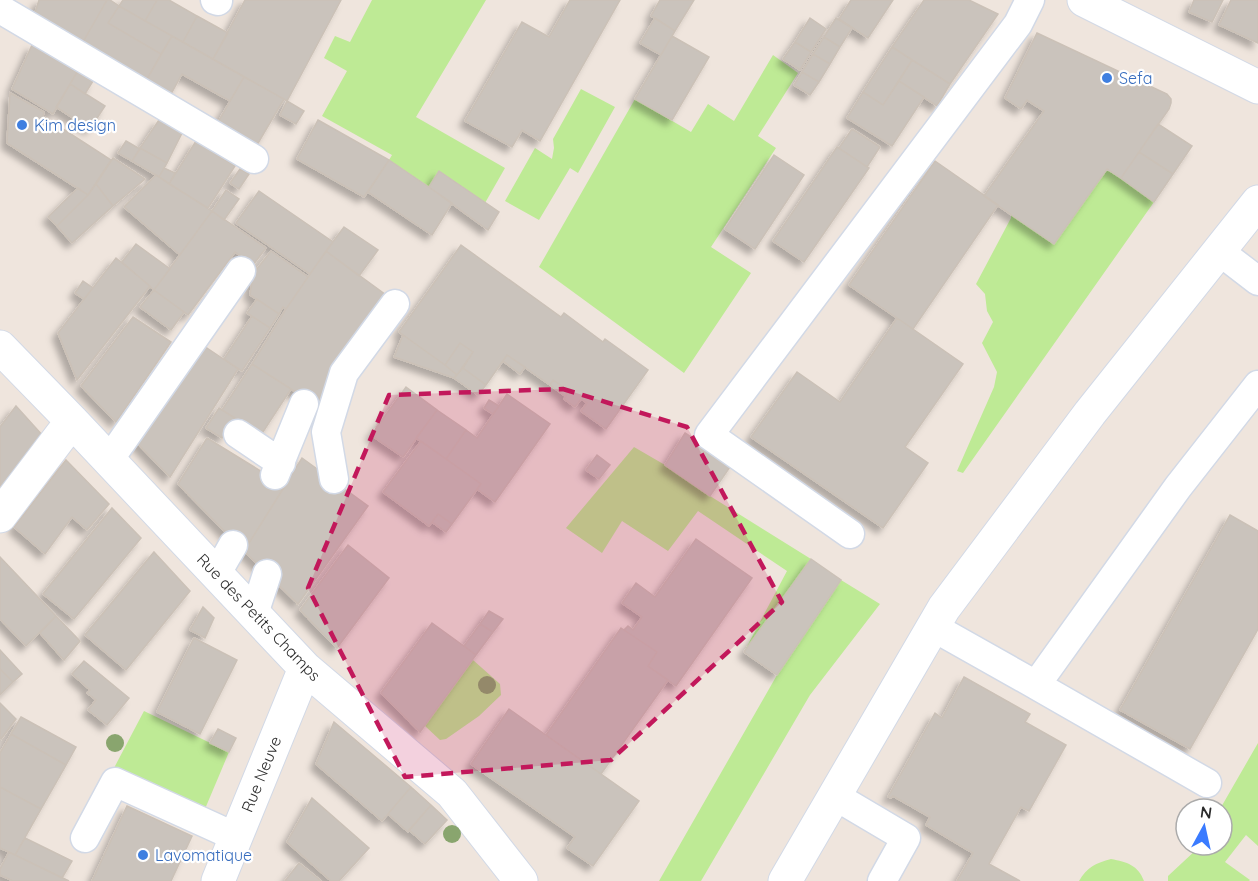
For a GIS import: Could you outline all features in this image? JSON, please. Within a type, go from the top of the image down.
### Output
[{"type":"street","points":[[1084,0],[1258,87]]},
{"type":"street","points":[[785,881],[944,609],[1090,413],[1258,202]]},
{"type":"street","name":"Rue des Petits Champs","points":[[0,347],[110,460],[305,668],[452,793],[521,881]]},
{"type":"street","points":[[0,516],[72,421]]},
{"type":"street","name":"Rue Neuve","points":[[218,881],[305,668]]},
{"type":"lane","points":[[850,534],[709,435],[1018,24],[1030,0]]},
{"type":"lane","points":[[0,9],[254,159]]},
{"type":"lane","points":[[1219,251],[1258,281]]},
{"type":"lane","points":[[110,460],[241,271]]},
{"type":"lane","points":[[334,479],[326,432],[344,373],[395,304]]},
{"type":"lane","points":[[1036,685],[1178,488],[1258,385]]},
{"type":"lane","points":[[238,434],[278,469],[304,404]]},
{"type":"lane","points":[[217,573],[234,545]]},
{"type":"lane","points":[[254,614],[267,574]]},
{"type":"lane","points":[[933,627],[1207,783]]},
{"type":"lane","points":[[86,838],[115,782],[236,837]]},
{"type":"lane","points":[[836,796],[906,838],[882,881]]},
{"type":"highlighted area","points":[[563,389],[687,427],[782,602],[611,760],[405,777],[308,588],[389,395]]},
{"type":"green space","points":[[372,0],[486,0],[416,117],[505,168],[485,203],[439,171],[429,187],[389,160],[392,155],[322,116],[347,71],[324,58],[335,36],[350,42]]},
{"type":"green space","points":[[773,55],[798,73],[758,136],[776,148],[711,247],[751,273],[684,373],[539,267],[635,99],[691,132],[708,104],[734,121]]},
{"type":"green space","points":[[581,89],[615,107],[578,173],[570,168],[539,220],[505,201],[535,148],[552,159],[553,139]]},
{"type":"green space","points":[[1107,169],[1154,202],[963,473],[957,471],[994,387],[997,372],[982,343],[993,322],[987,311],[985,294],[976,284],[1011,214],[1054,244]]},
{"type":"green space","points":[[634,447],[811,559],[744,652],[787,571],[698,511],[668,551],[622,521],[602,553],[566,528]]},
{"type":"green space","points":[[841,580],[880,604],[810,695],[701,881],[659,881],[777,675]]},
{"type":"green space","points":[[473,660],[500,684],[501,695],[479,716],[446,739],[440,740],[425,726]]},
{"type":"green space","points":[[144,711],[229,752],[202,816],[114,768]]},
{"type":"green space","points":[[1258,743],[1258,846],[1246,835],[1234,850],[1234,797],[1227,797]]},
{"type":"green space","points":[[1188,857],[1229,857],[1225,862],[1250,880],[1168,881],[1168,876]]},
{"type":"green space","points":[[1111,859],[1131,865],[1139,871],[1144,881],[1079,881],[1092,866]]},
{"type":"building","points":[[39,0],[107,0],[83,42],[35,13]]},
{"type":"building","points":[[107,0],[119,6],[108,23],[161,54],[147,79],[83,42]]},
{"type":"building","points":[[123,0],[157,0],[145,21],[119,6]]},
{"type":"building","points":[[157,0],[169,0],[197,16],[183,42],[145,21]]},
{"type":"building","points":[[245,0],[341,0],[287,101],[213,59]]},
{"type":"building","points":[[570,0],[620,0],[540,141],[522,130],[512,147],[465,121],[522,22],[549,37]]},
{"type":"building","points":[[660,0],[694,0],[675,31],[651,16]]},
{"type":"building","points":[[851,0],[893,0],[868,38],[839,19]]},
{"type":"building","points":[[924,0],[969,0],[998,14],[950,84],[892,47]]},
{"type":"building","points":[[1194,0],[1223,0],[1212,22],[1189,12]]},
{"type":"building","points":[[1231,0],[1258,0],[1258,43],[1219,25]]},
{"type":"building","points":[[119,6],[172,36],[161,54],[108,23]]},
{"type":"building","points":[[197,16],[228,33],[213,59],[183,42]]},
{"type":"building","points":[[655,18],[675,31],[661,55],[640,43]]},
{"type":"building","points":[[810,18],[826,29],[811,52],[795,42]]},
{"type":"building","points":[[836,18],[852,28],[840,47],[824,37]]},
{"type":"building","points":[[1037,33],[1167,94],[1171,99],[1169,109],[1121,178],[1107,169],[1054,244],[984,196],[1044,111],[1027,100],[1021,109],[1005,98]]},
{"type":"building","points":[[172,36],[244,77],[230,101],[182,74],[171,94],[147,79]]},
{"type":"building","points":[[672,36],[709,57],[672,120],[635,99]]},
{"type":"building","points":[[824,37],[840,47],[830,64],[813,54]]},
{"type":"building","points":[[795,42],[811,52],[800,70],[783,59]]},
{"type":"building","points":[[32,45],[77,72],[53,114],[12,89]]},
{"type":"building","points":[[892,47],[912,60],[883,105],[863,92]]},
{"type":"building","points":[[813,54],[830,64],[819,82],[802,72]]},
{"type":"building","points":[[912,60],[950,84],[937,106],[899,81]]},
{"type":"building","points":[[77,72],[93,81],[85,94],[70,84]]},
{"type":"building","points":[[802,72],[819,82],[810,95],[794,85]]},
{"type":"building","points":[[244,77],[284,99],[257,145],[218,122]]},
{"type":"building","points":[[899,81],[924,97],[892,146],[847,118],[863,92],[883,105]]},
{"type":"building","points":[[70,84],[105,106],[90,129],[56,107]]},
{"type":"building","points":[[10,93],[44,112],[43,116],[111,160],[88,195],[7,143]]},
{"type":"building","points":[[287,101],[304,111],[296,124],[280,115]]},
{"type":"building","points":[[159,120],[182,133],[167,163],[140,148]]},
{"type":"building","points":[[318,120],[389,160],[364,197],[297,159]]},
{"type":"building","points":[[1158,124],[1192,146],[1173,174],[1139,152]]},
{"type":"building","points":[[852,129],[880,147],[867,167],[839,148]]},
{"type":"building","points":[[126,141],[140,149],[132,161],[118,153]]},
{"type":"building","points":[[196,141],[235,166],[208,208],[169,184]]},
{"type":"building","points":[[837,147],[869,168],[804,262],[773,241]]},
{"type":"building","points":[[140,148],[167,163],[159,177],[132,161]]},
{"type":"building","points":[[1139,152],[1173,174],[1154,202],[1121,178]]},
{"type":"building","points":[[774,155],[804,175],[755,249],[725,229]]},
{"type":"building","points":[[113,158],[145,179],[113,206],[96,184]]},
{"type":"building","points":[[389,160],[452,203],[432,235],[368,192]]},
{"type":"building","points":[[935,161],[998,205],[913,329],[849,285]]},
{"type":"building","points":[[164,168],[175,173],[169,184],[159,177]]},
{"type":"building","points":[[240,169],[249,174],[239,189],[230,183]]},
{"type":"building","points":[[439,171],[499,212],[488,230],[429,187]]},
{"type":"building","points":[[156,175],[212,211],[180,255],[124,207]]},
{"type":"building","points":[[96,184],[113,206],[72,243],[57,226]]},
{"type":"building","points":[[78,188],[88,195],[57,226],[48,217]]},
{"type":"building","points":[[226,190],[239,199],[224,220],[212,211]]},
{"type":"building","points":[[259,191],[333,242],[310,274],[236,223]]},
{"type":"building","points":[[212,211],[266,248],[253,265],[235,252],[188,315],[154,290]]},
{"type":"building","points":[[344,227],[378,250],[359,276],[326,251]]},
{"type":"building","points":[[136,244],[170,269],[154,290],[122,262]]},
{"type":"building","points":[[461,245],[561,317],[564,313],[603,342],[605,339],[648,370],[606,429],[581,411],[587,403],[581,399],[575,407],[564,399],[569,391],[553,380],[550,385],[507,355],[486,385],[463,368],[473,352],[460,343],[445,365],[399,332]]},
{"type":"building","points":[[271,251],[308,277],[286,309],[283,307],[279,314],[250,295],[253,274]]},
{"type":"building","points":[[326,251],[386,295],[319,407],[252,364]]},
{"type":"building","points":[[116,258],[150,286],[77,380],[58,333]]},
{"type":"building","points":[[83,281],[93,288],[84,299],[75,293]]},
{"type":"building","points":[[154,290],[184,312],[171,330],[140,307]]},
{"type":"building","points":[[257,299],[279,314],[270,328],[247,313]]},
{"type":"building","points":[[252,316],[270,328],[242,371],[224,359]]},
{"type":"building","points":[[133,317],[171,342],[116,422],[81,386]]},
{"type":"building","points":[[897,318],[963,364],[905,447],[928,463],[883,528],[751,437],[797,372],[840,402]]},
{"type":"building","points":[[403,335],[457,375],[454,378],[394,357]]},
{"type":"building","points":[[460,343],[473,352],[457,375],[445,365]]},
{"type":"building","points":[[201,344],[238,369],[170,477],[136,442]]},
{"type":"building","points":[[507,355],[525,367],[520,374],[503,361]]},
{"type":"building","points":[[252,364],[291,389],[261,435],[222,410]]},
{"type":"building","points":[[463,368],[486,385],[478,395],[454,378]]},
{"type":"building","points":[[553,380],[569,391],[565,396],[550,385]]},
{"type":"building","points":[[406,387],[437,410],[403,457],[371,435]]},
{"type":"building","points":[[507,394],[550,424],[495,502],[477,489],[481,484],[446,459],[466,430],[477,438]]},
{"type":"building","points":[[489,400],[499,406],[493,414],[484,408]]},
{"type":"building","points":[[16,406],[44,437],[0,492],[0,427]]},
{"type":"building","points":[[219,408],[235,418],[222,438],[206,428]]},
{"type":"building","points":[[437,410],[466,430],[446,459],[416,438]]},
{"type":"building","points":[[685,433],[732,464],[710,496],[665,465]]},
{"type":"building","points":[[207,438],[285,486],[244,551],[178,484]]},
{"type":"building","points":[[421,441],[481,484],[452,524],[438,514],[429,526],[383,492]]},
{"type":"building","points":[[597,455],[610,465],[599,479],[586,470]]},
{"type":"building","points":[[302,458],[368,506],[298,604],[244,551]]},
{"type":"building","points":[[66,460],[109,504],[87,530],[72,517],[45,554],[14,527]]},
{"type":"building","points":[[112,508],[141,538],[74,619],[43,594]]},
{"type":"building","points":[[438,514],[452,524],[446,532],[432,522]]},
{"type":"building","points":[[1230,515],[1258,531],[1258,629],[1190,749],[1120,710]]},
{"type":"building","points":[[696,539],[752,578],[676,686],[648,666],[657,652],[624,630],[628,626],[633,630],[642,617],[622,603],[636,583],[655,597]]},
{"type":"building","points":[[348,545],[389,578],[337,648],[300,610]]},
{"type":"building","points":[[154,552],[190,591],[126,670],[85,635]]},
{"type":"building","points":[[0,557],[56,616],[26,646],[0,619]]},
{"type":"building","points":[[811,559],[841,580],[777,675],[744,652]]},
{"type":"building","points":[[203,607],[214,618],[205,638],[190,630]]},
{"type":"building","points":[[489,611],[503,619],[493,632],[480,624]]},
{"type":"building","points":[[56,616],[80,641],[64,660],[40,633]]},
{"type":"building","points":[[432,623],[476,655],[420,732],[381,693]]},
{"type":"building","points":[[480,624],[493,632],[476,655],[464,646]]},
{"type":"building","points":[[621,628],[657,652],[648,666],[668,680],[601,774],[546,735]]},
{"type":"building","points":[[194,638],[237,660],[200,734],[157,712]]},
{"type":"building","points":[[0,650],[22,674],[13,682],[0,669]]},
{"type":"building","points":[[84,661],[129,698],[107,725],[88,710],[96,700],[87,693],[90,690],[72,674]]},
{"type":"building","points":[[0,669],[13,682],[0,695]]},
{"type":"building","points":[[964,677],[1030,714],[1025,722],[1066,745],[1029,811],[1021,807],[989,864],[1020,881],[957,881],[973,853],[926,825],[930,817],[893,796],[888,797],[935,713],[942,718]]},
{"type":"building","points":[[0,703],[16,719],[1,739],[0,738]]},
{"type":"building","points":[[509,709],[639,801],[593,866],[567,848],[575,837],[471,764]]},
{"type":"building","points":[[21,717],[76,747],[66,765],[11,734]]},
{"type":"building","points":[[334,722],[411,787],[382,821],[316,764]]},
{"type":"building","points":[[218,729],[236,738],[229,752],[210,743]]},
{"type":"building","points":[[11,734],[66,765],[41,809],[0,787],[0,753]]},
{"type":"building","points":[[0,787],[41,809],[15,855],[0,848]]},
{"type":"building","points":[[411,787],[431,805],[408,832],[388,814]]},
{"type":"building","points":[[312,798],[369,848],[339,881],[331,881],[287,842]]},
{"type":"building","points":[[431,805],[447,820],[425,844],[409,830]]},
{"type":"building","name":"Lavomatique","points":[[127,806],[192,836],[171,881],[92,881]]},
{"type":"building","points":[[25,838],[72,861],[62,878],[15,855]]},
{"type":"building","points":[[9,852],[69,881],[13,881],[0,875],[0,869]]},
{"type":"building","points":[[299,863],[321,881],[285,881]]},
{"type":"place","name":"Sefa","points":[[1107,78]]},
{"type":"place","name":"Kim design","points":[[22,125]]},
{"type":"place","name":"Lavomatique","points":[[143,855]]}]
